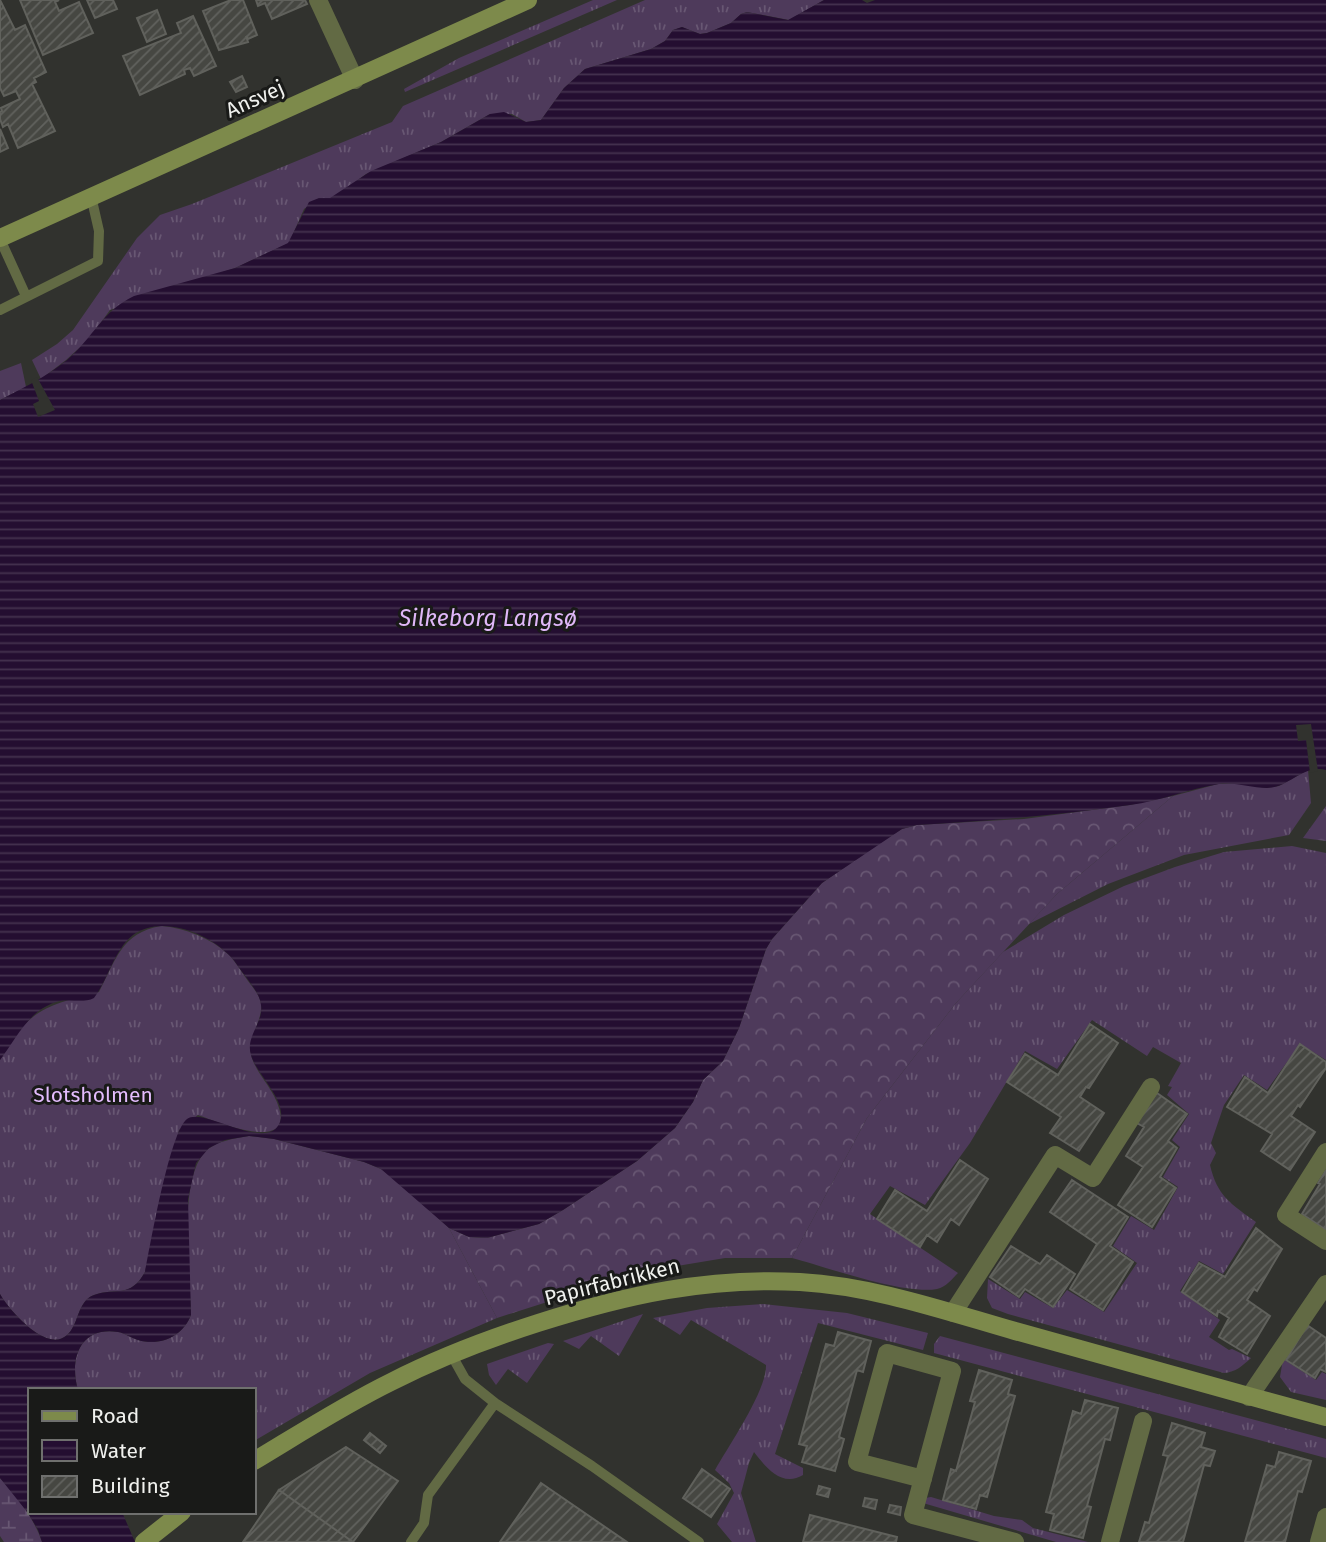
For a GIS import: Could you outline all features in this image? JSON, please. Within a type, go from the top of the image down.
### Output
[{"type":"street","points":[[318,0],[355,80]]},
{"type":"street","name":"Ansvej","points":[[0,238],[528,0]]},
{"type":"street","points":[[953,1313],[1055,1155],[1093,1178],[1151,1087]]},
{"type":"street","points":[[1326,1152],[1286,1215],[1326,1241]]},
{"type":"street","name":"Papirfabrikken","points":[[256,1460],[390,1382],[451,1354],[528,1326],[604,1303],[702,1283],[801,1282],[856,1289],[953,1313],[1326,1417]]},
{"type":"street","points":[[1250,1397],[1326,1284]]},
{"type":"street","points":[[923,1479],[857,1462],[887,1353],[952,1371],[923,1479],[913,1515],[1015,1542]]},
{"type":"street","points":[[1110,1542],[1143,1421]]},
{"type":"street","points":[[148,1541],[180,1514]]},
{"type":"street","points":[[1319,1542],[1326,1517]]},
{"type":"lane","points":[[0,310],[98,261],[99,231],[91,196]]},
{"type":"lane","points":[[0,238],[26,296]]},
{"type":"lane","points":[[451,1354],[465,1379],[495,1403],[592,1466],[699,1542]]},
{"type":"lane","points":[[411,1542],[424,1523],[428,1495],[495,1403]]},
{"type":"green space","points":[[593,0],[617,0],[405,92],[404,89],[459,58]]},
{"type":"green space","points":[[645,0],[824,0],[789,20],[747,12],[731,23],[707,33],[700,34],[682,27],[673,30],[665,41],[651,49],[585,69],[564,88],[541,120],[526,122],[512,114],[490,114],[441,142],[366,174],[339,194],[330,199],[319,198],[304,209],[289,243],[235,268],[110,310],[88,340],[41,379],[32,360],[73,330],[137,238],[160,215],[392,122],[403,106]]},
{"type":"green space","points":[[21,363],[26,387],[0,400],[0,371]]},
{"type":"green space","points":[[1308,770],[1311,803],[1289,835],[1184,855],[1108,884],[1029,924],[1057,894],[1173,796],[1218,784],[1240,783],[1266,788],[1279,786]]},
{"type":"green space","points":[[1173,796],[1057,894],[956,1003],[867,1118],[792,1258],[725,1258],[641,1272],[497,1318],[449,1228],[469,1237],[487,1238],[539,1224],[637,1161],[675,1128],[693,1102],[703,1080],[723,1061],[739,1028],[766,949],[772,939],[822,883],[902,829],[917,825],[1024,819],[1130,805]]},
{"type":"green space","points":[[1326,806],[1326,841],[1303,838]]},
{"type":"green space","points":[[1292,846],[1326,853],[1326,1060],[1300,1044],[1267,1090],[1244,1075],[1224,1105],[1211,1143],[1216,1153],[1210,1165],[1213,1176],[1226,1198],[1256,1222],[1223,1274],[1199,1261],[1180,1291],[1220,1320],[1209,1337],[1229,1350],[1251,1358],[1245,1364],[1224,1373],[1008,1314],[992,1308],[987,1298],[988,1279],[1020,1299],[1025,1292],[1053,1308],[1067,1290],[1104,1312],[1137,1263],[1113,1246],[1131,1216],[1154,1230],[1178,1187],[1163,1177],[1180,1147],[1172,1140],[1189,1114],[1167,1095],[1172,1087],[1168,1086],[1181,1063],[1153,1047],[1147,1056],[1092,1020],[1057,1069],[1025,1051],[970,1143],[925,1205],[890,1186],[870,1214],[958,1273],[946,1285],[937,1289],[905,1288],[792,1258],[867,1118],[956,1003],[1003,952],[1064,915],[1124,886],[1175,867],[1224,852]]},
{"type":"green space","name":"Slotsholmen","points":[[161,926],[197,935],[222,949],[258,994],[261,1010],[251,1041],[251,1054],[277,1102],[280,1122],[275,1129],[264,1132],[250,1131],[198,1115],[179,1130],[145,1272],[134,1286],[128,1289],[88,1298],[71,1331],[59,1339],[49,1339],[29,1328],[0,1294],[0,1060],[13,1039],[33,1017],[52,1006],[99,992],[128,942],[137,935]]},
{"type":"green space","points":[[249,1136],[274,1139],[364,1162],[381,1169],[449,1228],[497,1318],[370,1373],[256,1440],[256,1388],[78,1388],[75,1367],[77,1356],[80,1347],[94,1334],[118,1332],[146,1342],[162,1341],[177,1334],[187,1322],[191,1315],[187,1228],[192,1182],[198,1163],[207,1150],[227,1140]]},
{"type":"green space","points":[[763,1304],[847,1313],[928,1333],[923,1350],[818,1323],[775,1454],[803,1468],[803,1475],[788,1479],[774,1474],[754,1452],[741,1493],[756,1542],[732,1542],[717,1524],[734,1493],[729,1483],[715,1470],[754,1403],[765,1376],[766,1365],[691,1320],[680,1335],[653,1318],[707,1308]]},
{"type":"green space","points":[[643,1314],[619,1356],[591,1336],[579,1349],[563,1341]]},
{"type":"green space","points":[[940,1336],[1326,1439],[1326,1458],[934,1353],[934,1344]]},
{"type":"green space","points":[[548,1343],[554,1344],[527,1383],[508,1369],[496,1385],[489,1375],[487,1364]]},
{"type":"green space","points":[[1283,1359],[1316,1380],[1322,1372],[1326,1374],[1326,1400],[1291,1392],[1280,1377]]},
{"type":"green space","points":[[0,1478],[24,1508],[42,1542],[4,1542],[0,1536]]},
{"type":"green space","points":[[931,1497],[994,1516],[1022,1520],[1033,1528],[1088,1542],[1056,1542],[923,1503],[925,1498]]},
{"type":"water","name":"Silkeborg Langsø","points":[[824,0],[862,0],[867,3],[875,0],[1326,0],[1326,770],[1310,770],[1275,787],[1219,784],[1130,805],[917,825],[902,829],[822,883],[772,939],[766,949],[739,1028],[723,1061],[703,1080],[693,1102],[675,1128],[637,1161],[539,1224],[487,1238],[469,1237],[449,1228],[381,1169],[364,1162],[274,1139],[249,1136],[225,1140],[209,1148],[196,1163],[188,1199],[191,1315],[177,1334],[162,1341],[146,1342],[118,1332],[94,1334],[80,1347],[77,1356],[75,1367],[78,1388],[28,1388],[28,1513],[0,1478],[0,1294],[11,1310],[39,1335],[59,1339],[67,1335],[88,1298],[128,1289],[134,1286],[145,1272],[174,1144],[187,1119],[207,1118],[250,1132],[263,1133],[273,1131],[280,1122],[281,1114],[276,1097],[251,1055],[250,1042],[261,1011],[255,990],[232,958],[221,948],[197,934],[170,926],[144,929],[133,935],[116,957],[94,998],[85,1001],[61,1001],[46,1006],[24,1026],[0,1060],[0,400],[43,377],[67,360],[123,302],[134,296],[235,268],[288,243],[309,202],[330,198],[371,171],[441,142],[490,114],[504,112],[526,122],[541,120],[564,88],[585,69],[651,49],[665,41],[673,30],[682,27],[700,34],[707,33],[731,23],[747,12],[788,20]]},
{"type":"water","name":"Silkeborg Langsø","points":[[29,1514],[123,1514],[135,1542],[42,1542]]},
{"type":"pier","points":[[37,377],[55,410],[38,417],[33,404],[39,401],[31,380]]},
{"type":"pier","points":[[1311,724],[1318,771],[1310,773],[1306,740],[1298,741],[1296,725]]},
{"type":"building","points":[[0,0],[15,30],[25,25],[46,72],[34,78],[36,82],[32,84],[55,131],[18,148],[8,124],[3,127],[0,119],[1,108],[20,99],[16,91],[4,96],[0,88]]},
{"type":"building","points":[[20,0],[59,0],[55,2],[59,11],[79,2],[93,33],[43,55]]},
{"type":"building","points":[[87,0],[113,0],[117,9],[95,18]]},
{"type":"building","points":[[231,0],[243,0],[257,35],[248,39],[246,36],[248,42],[219,50],[203,11]]},
{"type":"building","points":[[256,0],[305,0],[307,4],[272,19],[265,3],[258,6]]},
{"type":"building","points":[[157,10],[166,34],[147,42],[137,18]]},
{"type":"building","points":[[193,16],[216,66],[194,76],[190,68],[184,70],[185,74],[140,95],[123,56],[181,33],[177,23]]},
{"type":"building","points":[[242,76],[247,87],[236,92],[230,82]]},
{"type":"building","points":[[0,129],[8,148],[0,152]]},
{"type":"building","points":[[1090,1024],[1118,1043],[1089,1088],[1086,1087],[1080,1097],[1104,1113],[1079,1151],[1050,1133],[1061,1117],[1007,1082],[1025,1054],[1058,1075]]},
{"type":"building","points":[[1300,1044],[1326,1062],[1326,1068],[1291,1116],[1315,1132],[1290,1170],[1261,1151],[1272,1134],[1227,1107],[1245,1077],[1268,1093]]},
{"type":"building","points":[[1157,1093],[1187,1114],[1168,1141],[1177,1148],[1160,1177],[1176,1188],[1152,1227],[1118,1205],[1143,1167],[1126,1156],[1144,1127],[1135,1122]]},
{"type":"building","points":[[960,1160],[988,1179],[959,1225],[951,1219],[937,1242],[927,1235],[920,1247],[877,1219],[895,1190],[927,1211]]},
{"type":"building","points":[[1326,1170],[1326,1230],[1302,1214]]},
{"type":"building","points":[[1072,1180],[1128,1217],[1110,1246],[1133,1262],[1103,1310],[1070,1289],[1097,1244],[1050,1212]]},
{"type":"building","points":[[1256,1228],[1282,1249],[1257,1291],[1254,1289],[1247,1300],[1270,1316],[1247,1354],[1219,1337],[1229,1318],[1218,1311],[1217,1316],[1182,1292],[1199,1263],[1225,1277]]},
{"type":"building","points":[[1011,1246],[1040,1264],[1047,1255],[1075,1274],[1053,1307],[1025,1289],[1019,1297],[990,1277]]},
{"type":"building","points":[[1307,1325],[1326,1338],[1326,1372],[1320,1369],[1315,1378],[1286,1360]]},
{"type":"building","points":[[838,1332],[871,1341],[863,1372],[857,1370],[839,1437],[844,1439],[835,1471],[802,1462],[807,1446],[799,1444],[826,1344],[834,1346]]},
{"type":"building","points":[[979,1370],[1012,1380],[1008,1394],[1015,1396],[987,1497],[980,1495],[976,1509],[943,1500],[951,1469],[956,1471],[975,1402],[970,1401]]},
{"type":"building","points":[[1085,1400],[1118,1408],[1110,1440],[1105,1439],[1087,1506],[1091,1507],[1083,1538],[1050,1530],[1054,1514],[1046,1512],[1073,1411],[1081,1414]]},
{"type":"building","points":[[1172,1423],[1205,1433],[1201,1447],[1215,1451],[1210,1466],[1204,1465],[1183,1542],[1139,1542],[1145,1522],[1149,1523],[1168,1456],[1163,1455]]},
{"type":"building","points":[[370,1433],[386,1446],[380,1453],[364,1440]]},
{"type":"building","points":[[346,1447],[398,1481],[353,1542],[279,1490]]},
{"type":"building","points":[[1279,1452],[1311,1461],[1302,1492],[1298,1491],[1285,1542],[1245,1542],[1267,1465],[1275,1467]]},
{"type":"building","points":[[702,1469],[730,1489],[711,1517],[683,1498]]},
{"type":"building","points":[[541,1483],[627,1542],[500,1542]]},
{"type":"building","points":[[819,1486],[830,1489],[828,1497],[817,1494]]},
{"type":"building","points":[[279,1490],[353,1542],[243,1542]]},
{"type":"building","points":[[865,1498],[877,1500],[875,1509],[863,1506]]},
{"type":"building","points":[[890,1505],[901,1507],[900,1515],[888,1512]]},
{"type":"building","points":[[810,1515],[897,1537],[896,1542],[803,1542]]}]
